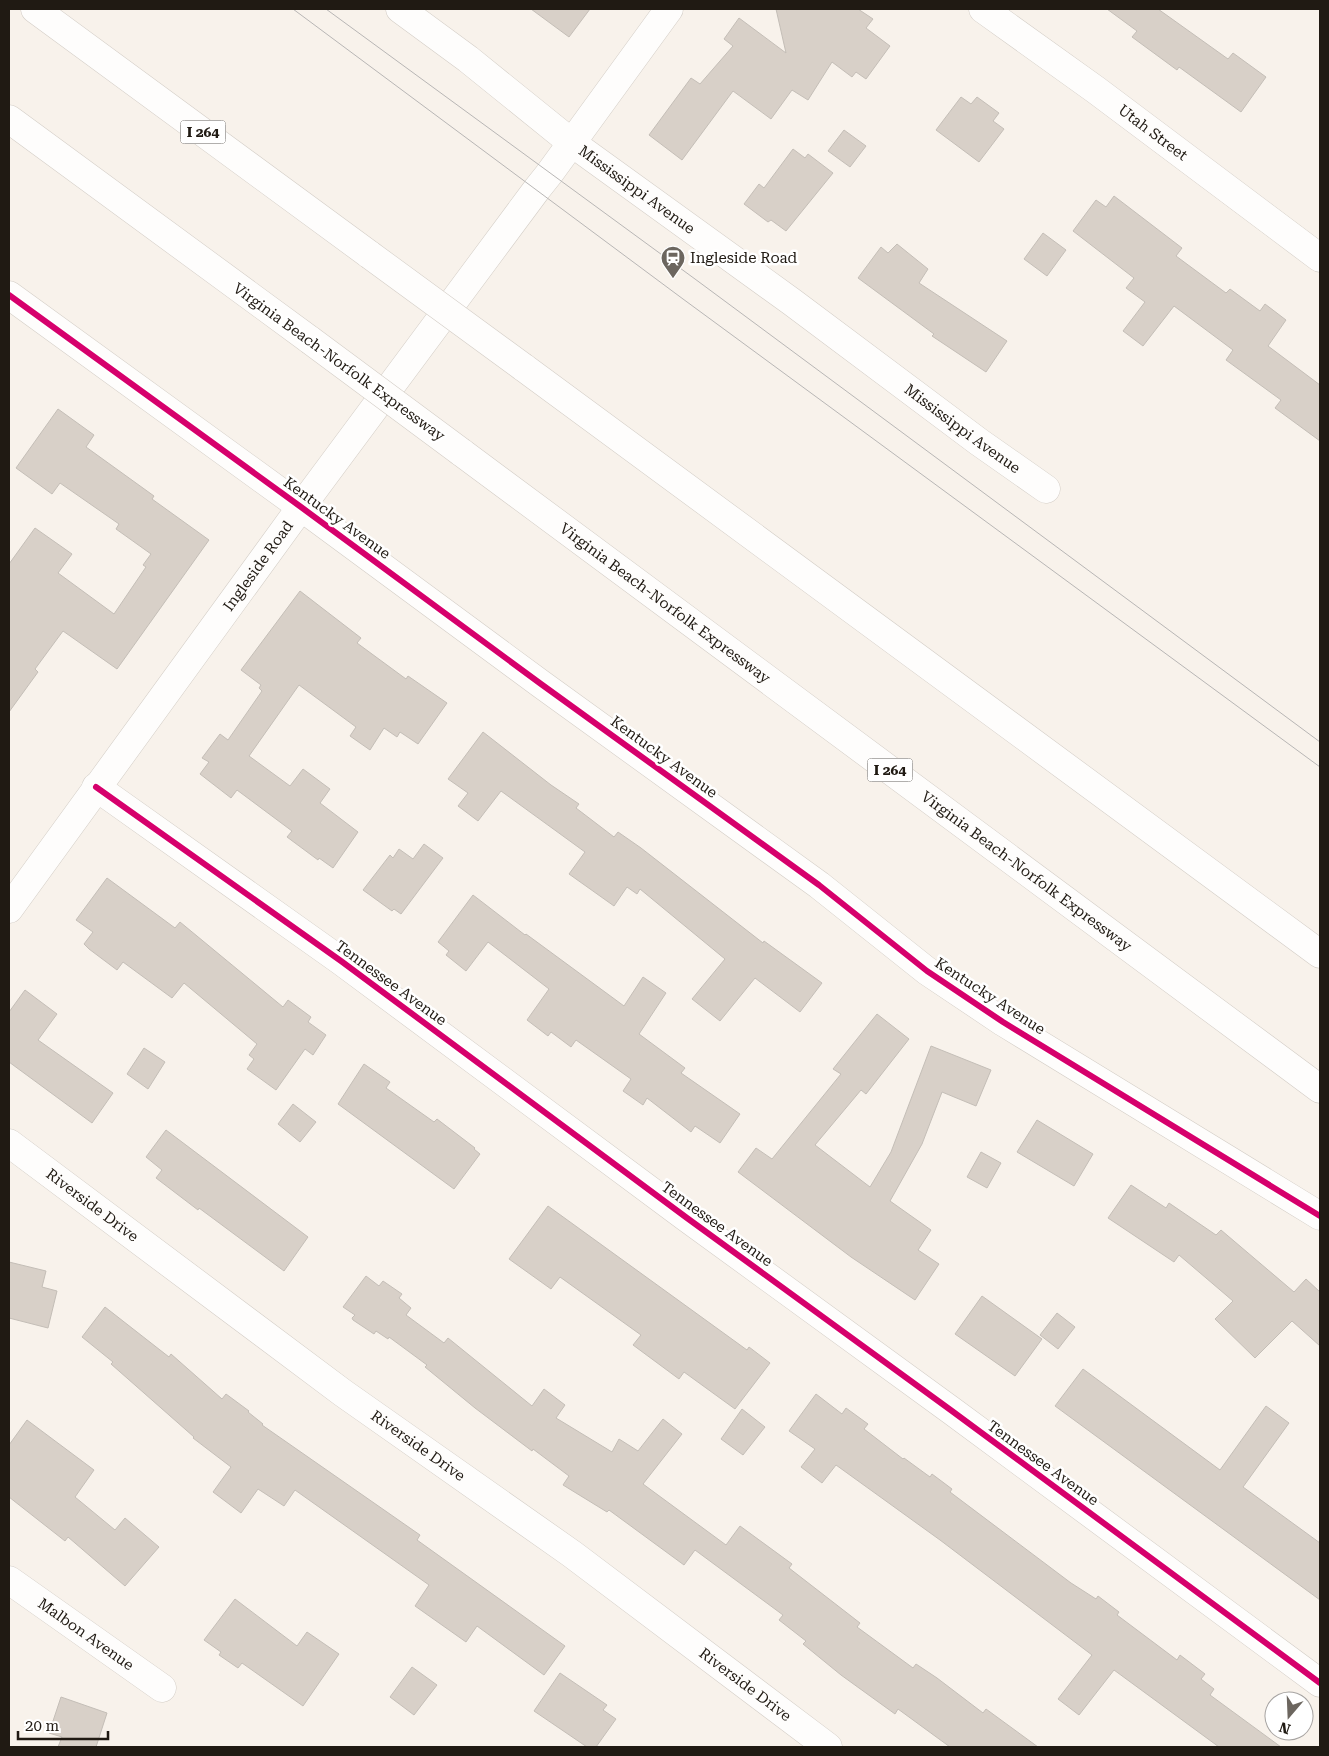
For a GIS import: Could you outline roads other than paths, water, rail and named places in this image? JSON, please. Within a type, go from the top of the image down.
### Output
[{"type":"main road","name":"I 264","points":[[35,9],[1320,954]]},
{"type":"main road","name":"Mississippi Avenue","points":[[400,9],[468,59],[572,143],[792,302],[979,442],[1046,489]]},
{"type":"main road","name":"Ingleside Road","points":[[9,908],[301,507],[572,143],[669,9]]},
{"type":"main road","name":"Utah Street","points":[[983,9],[1096,90],[1320,258]]},
{"type":"main road","name":"Virginia Beach-Norfolk Expressway","points":[[9,119],[1320,1089]]},
{"type":"main road","name":"Kentucky Avenue","points":[[9,295],[819,885],[927,971],[1003,1022],[1320,1216]]},
{"type":"main road","name":"Tennessee Avenue","points":[[96,787],[342,961],[687,1218],[1320,1683]]},
{"type":"main road","name":"Riverside Drive","points":[[9,1143],[343,1393],[572,1554],[828,1747]]},
{"type":"main road","name":"Malbon Avenue","points":[[9,1580],[162,1688]]},
{"type":"tram line","points":[[293,9],[683,299],[1320,767]]},
{"type":"tram line","points":[[326,9],[695,279],[1320,742]]},
{"type":"place","name":"Ingleside Road","points":[[673,279]]}]
